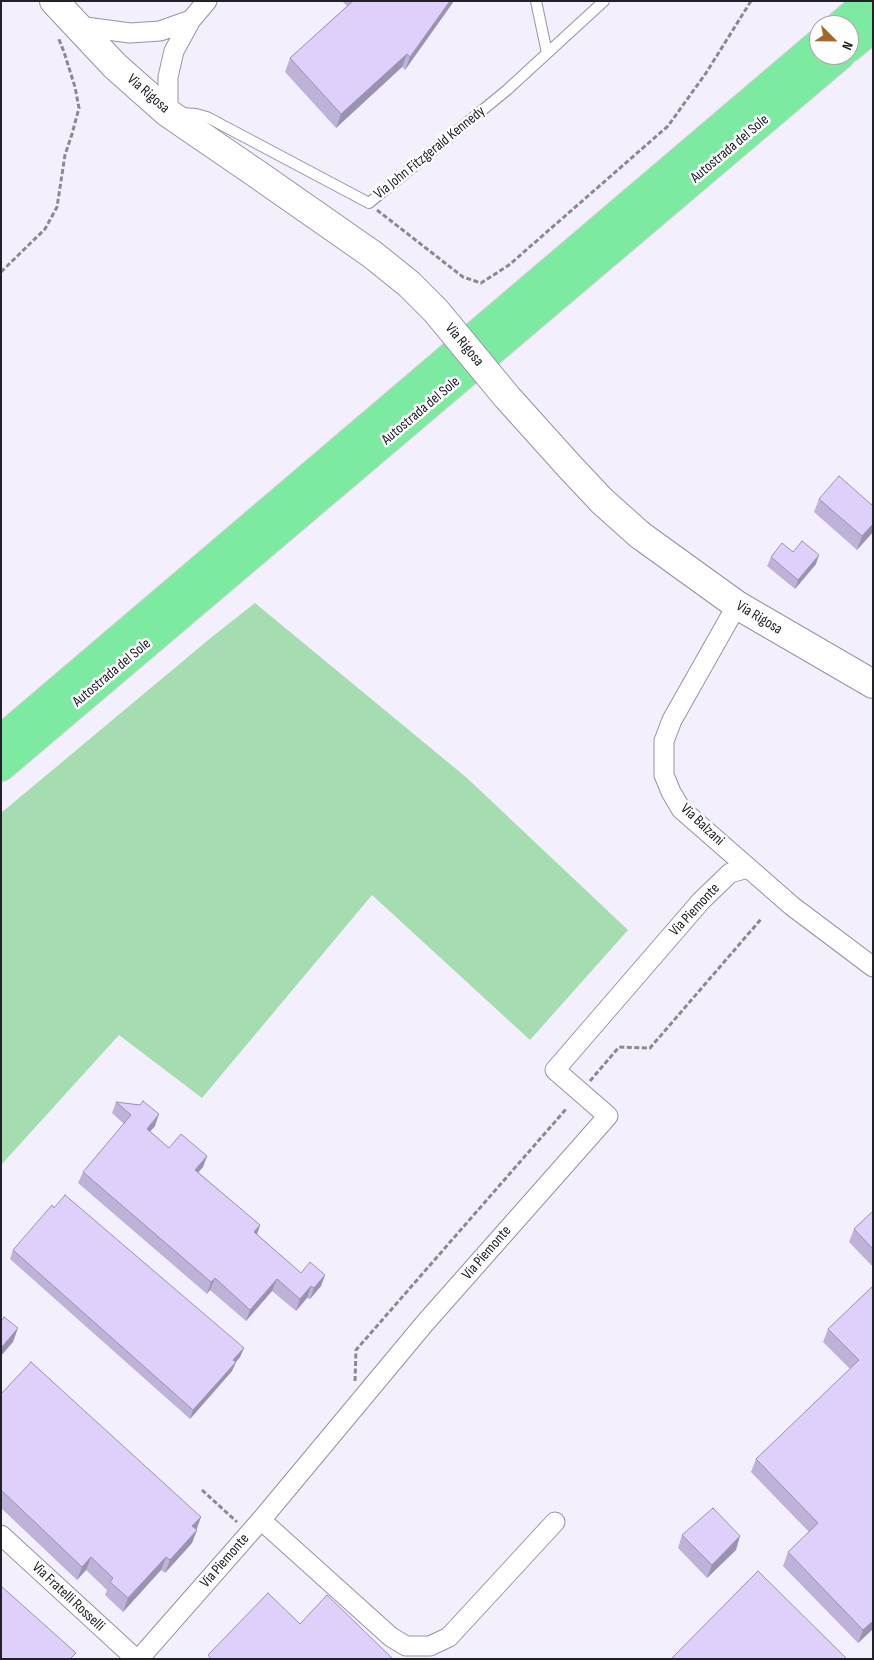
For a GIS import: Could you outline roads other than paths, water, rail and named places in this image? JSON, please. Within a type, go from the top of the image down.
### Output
[{"type":"highway","points":[[852,15],[868,1]]},
{"type":"highway","points":[[859,40],[873,28]]},
{"type":"highway","name":"Autostrada del Sole","points":[[1,739],[809,52]]},
{"type":"highway","name":"Autostrada del Sole","points":[[1,767],[829,65]]},
{"type":"main road","name":"Via Rigosa","points":[[54,1],[66,28],[115,66],[168,113],[373,256],[409,284],[436,311],[507,396],[570,467],[602,501],[640,535],[738,606],[873,684]]},
{"type":"street","points":[[168,113],[168,77],[174,51],[191,20],[207,1]]},
{"type":"street","points":[[66,28],[130,33],[160,31],[191,20]]},
{"type":"street","name":"Via Balzani","points":[[738,606],[672,720],[664,741],[664,775],[681,809],[792,906],[873,967]]},
{"type":"street","name":"Via Piemonte","points":[[137,1659],[252,1518],[608,1116],[555,1070],[701,900],[730,873],[748,868]]},
{"type":"street","points":[[252,1518],[391,1637],[406,1646],[430,1646],[449,1637],[555,1522]]},
{"type":"street","name":"Via Fratelli Rosselli","points":[[1,1535],[137,1659]]},
{"type":"lane","points":[[536,1],[547,53]]},
{"type":"lane","name":"Via John Fitzgerald Kennedy","points":[[168,113],[196,114],[207,117],[368,203],[507,90],[604,1]]}]
